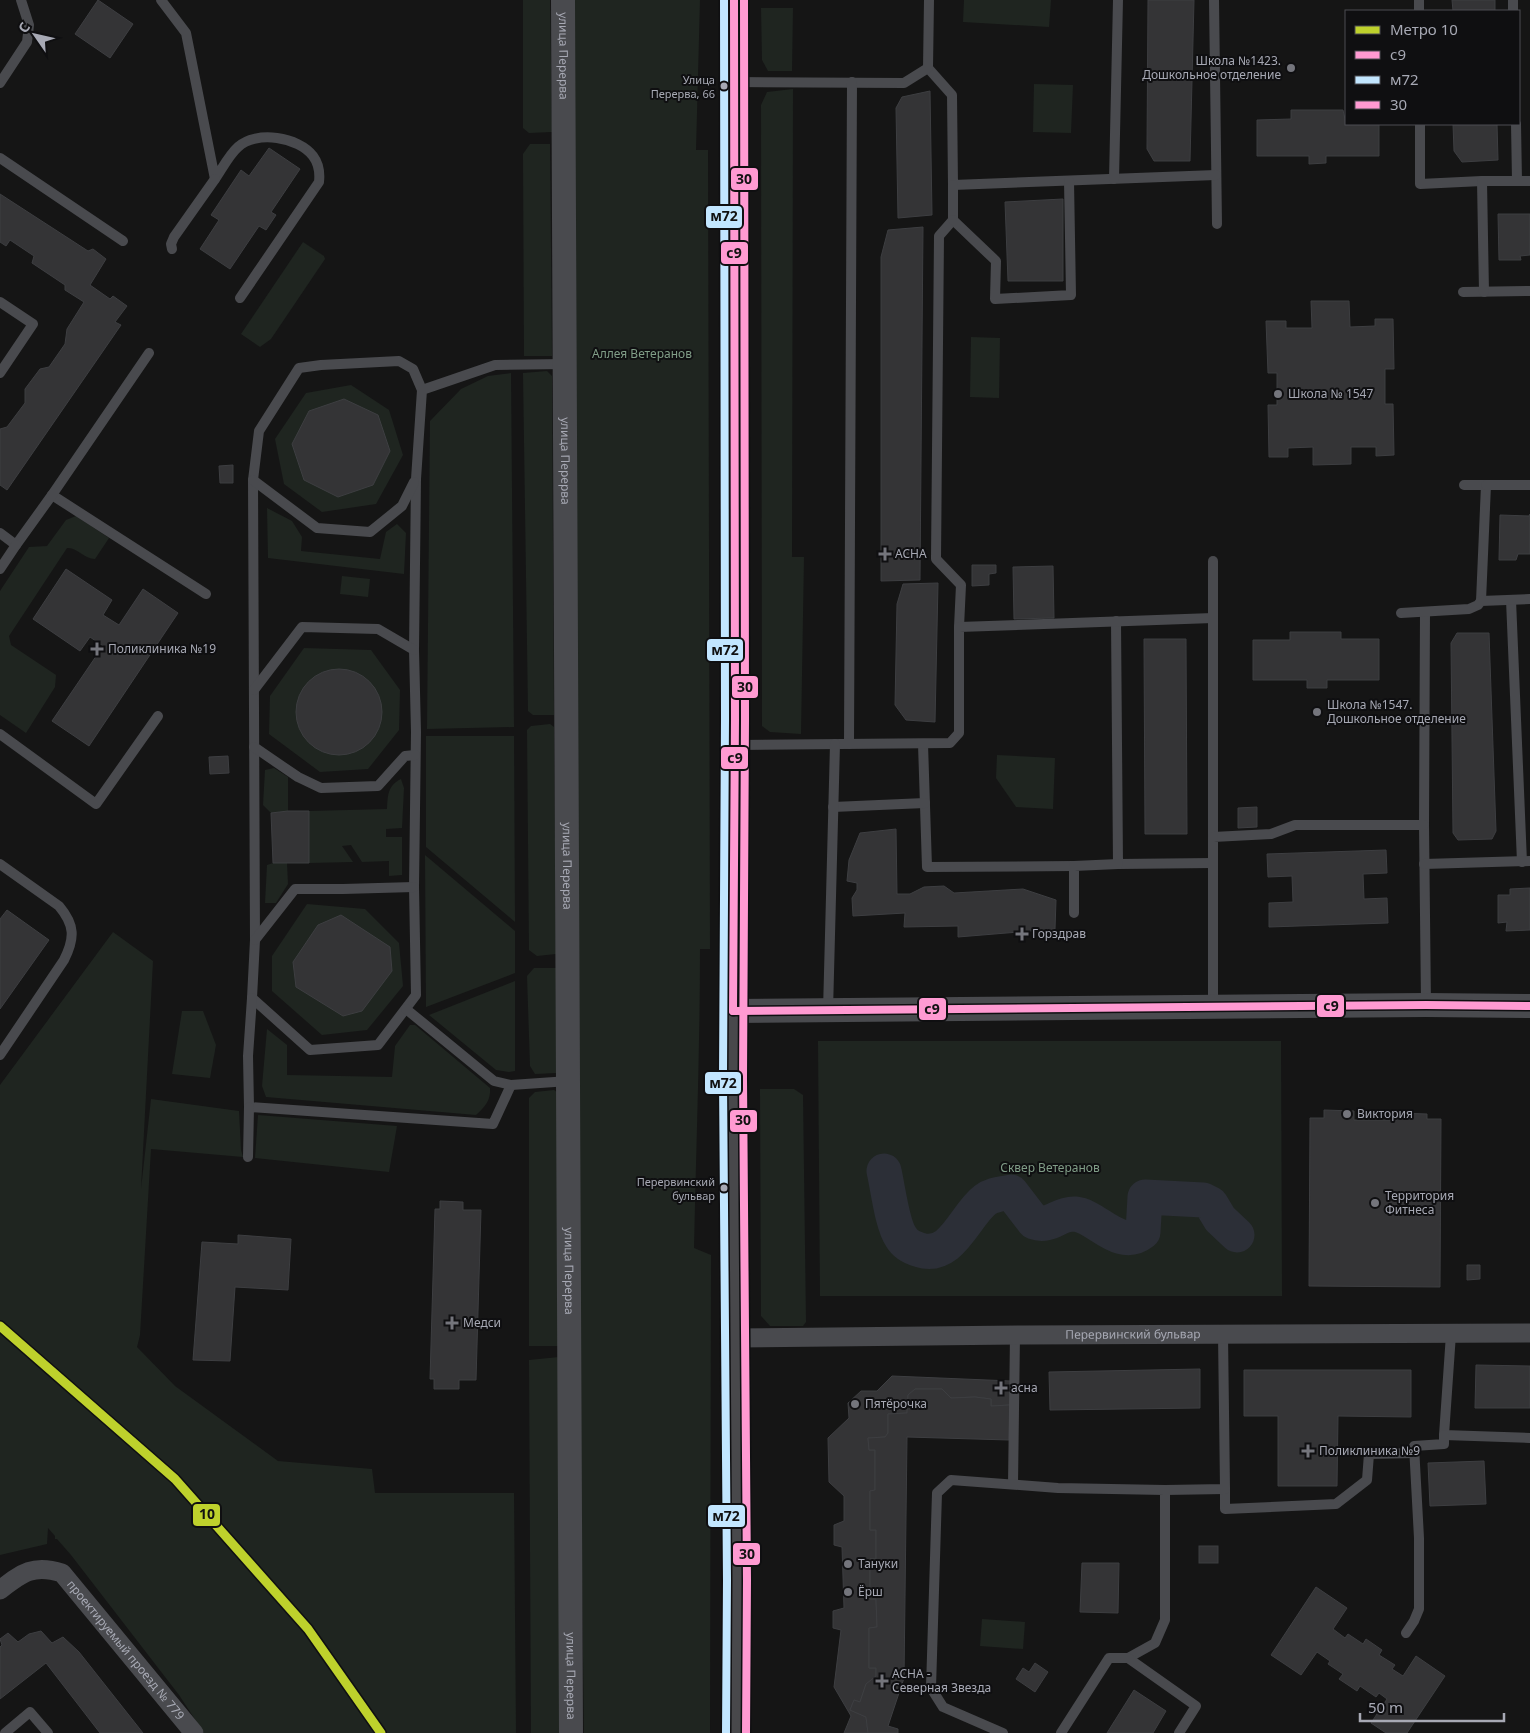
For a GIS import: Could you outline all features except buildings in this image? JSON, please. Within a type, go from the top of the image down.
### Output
[{"type":"main road","points":[[734,0],[735,745],[733,1011],[737,1580],[736,1733]]},
{"type":"street","name":"улица Перерва","points":[[563,0],[573,1080],[571,1733]]},
{"type":"street","points":[[733,1011],[1426,1005],[1530,1006]]},
{"type":"street","name":"Перервинский бульвар","points":[[734,1338],[1015,1335],[1530,1334]]},
{"type":"street","name":"проектируемый проезд № 779","points":[[0,1590],[20,1575],[34,1569],[48,1568],[62,1572],[194,1733]]},
{"type":"lane","points":[[0,83],[27,42],[29,25],[21,0]]},
{"type":"lane","points":[[161,0],[186,33],[215,179]]},
{"type":"lane","points":[[735,745],[950,743],[959,733],[961,585],[936,559],[939,236],[953,220],[952,95],[928,68],[929,0]]},
{"type":"lane","points":[[1114,179],[1118,0]]},
{"type":"lane","points":[[1214,0],[1217,224]]},
{"type":"lane","points":[[734,82],[904,83],[928,68]]},
{"type":"lane","points":[[849,744],[852,82]]},
{"type":"lane","points":[[1420,125],[1420,184],[1530,181]]},
{"type":"lane","points":[[1516,125],[1517,181]]},
{"type":"lane","points":[[172,249],[171,244],[174,237],[238,146],[247,141],[267,136],[283,138],[306,150],[313,156],[320,171],[319,182],[240,298]]},
{"type":"lane","points":[[0,158],[123,241]]},
{"type":"lane","points":[[953,185],[1216,176]]},
{"type":"lane","points":[[953,220],[996,261],[995,300],[1071,296],[1069,181]]},
{"type":"lane","points":[[1482,181],[1484,292]]},
{"type":"lane","points":[[1463,292],[1530,291]]},
{"type":"lane","points":[[0,302],[33,324],[0,374]]},
{"type":"lane","points":[[0,569],[149,353]]},
{"type":"lane","points":[[248,1157],[248,1056],[255,940],[253,480],[259,431],[299,368],[399,361],[413,369],[422,390],[416,479],[414,650],[416,732],[414,887],[416,995],[378,1045],[310,1050],[252,998]]},
{"type":"lane","points":[[422,390],[495,365],[565,364]]},
{"type":"lane","points":[[253,480],[317,528],[370,532],[402,506],[416,479]]},
{"type":"lane","points":[[1464,484],[1530,485]]},
{"type":"lane","points":[[1402,612],[1469,609],[1478,605],[1481,600],[1486,485]]},
{"type":"lane","points":[[52,495],[206,594]]},
{"type":"lane","points":[[0,534],[16,544]]},
{"type":"lane","points":[[1213,562],[1213,1008]]},
{"type":"lane","points":[[1481,600],[1530,599]]},
{"type":"lane","points":[[1424,864],[1526,862],[1511,600]]},
{"type":"lane","points":[[1425,612],[1424,864],[1426,1005]]},
{"type":"lane","points":[[960,627],[1213,618]]},
{"type":"lane","points":[[1116,621],[1118,864]]},
{"type":"lane","points":[[254,690],[302,627],[378,629],[414,650]]},
{"type":"lane","points":[[0,734],[96,804],[158,716]]},
{"type":"lane","points":[[828,1011],[836,744]]},
{"type":"lane","points":[[923,744],[927,868],[1213,863]]},
{"type":"lane","points":[[254,747],[298,777],[321,788],[378,786],[405,756],[415,755]]},
{"type":"lane","points":[[833,807],[925,803]]},
{"type":"lane","points":[[1212,837],[1271,834],[1295,825],[1424,825]]},
{"type":"lane","points":[[0,864],[58,906],[70,922],[72,938],[64,960],[0,1055]]},
{"type":"lane","points":[[1074,866],[1074,913]]},
{"type":"lane","points":[[255,940],[295,889],[414,887]]},
{"type":"lane","points":[[406,1009],[494,1081],[510,1085],[573,1080]]},
{"type":"lane","points":[[249,1107],[493,1124],[510,1085]]},
{"type":"lane","points":[[1223,1334],[1224,1509],[1336,1504],[1367,1480],[1368,1454],[1414,1454]]},
{"type":"lane","points":[[1406,1633],[1419,1609],[1419,1538],[1414,1446],[1444,1444],[1451,1334]]},
{"type":"lane","points":[[1013,1484],[1015,1335]]},
{"type":"lane","points":[[1444,1435],[1530,1438]]},
{"type":"lane","points":[[1003,1733],[943,1707],[931,1688],[937,1493],[950,1480],[1058,1488],[1225,1489]]},
{"type":"lane","points":[[1061,1733],[1109,1658],[1128,1658],[1155,1643],[1165,1620],[1165,1490]]},
{"type":"lane","points":[[1128,1658],[1196,1706],[1179,1733]]},
{"type":"lane","points":[[5,1733],[30,1712],[48,1733]]},
{"type":"green space","points":[[523,0],[550,0],[552,132],[529,133],[523,128]]},
{"type":"green space","name":"Аллея Ветеранов","points":[[569,0],[700,0],[696,150],[708,150],[710,949],[700,949],[694,1248],[711,1255],[710,1733],[584,1733],[579,1348]]},
{"type":"green space","points":[[964,0],[1051,0],[1049,27],[963,22]]},
{"type":"green space","points":[[761,8],[793,8],[792,71],[768,71],[762,60]]},
{"type":"green space","points":[[1034,84],[1073,85],[1071,133],[1033,132]]},
{"type":"green space","points":[[793,89],[792,557],[804,557],[801,734],[770,732],[762,726],[761,105],[767,92]]},
{"type":"green space","points":[[530,144],[550,144],[552,356],[524,356],[523,154]]},
{"type":"green space","points":[[303,242],[324,256],[325,259],[271,339],[260,347],[241,334]]},
{"type":"green space","points":[[971,337],[1000,338],[999,398],[970,397]]},
{"type":"green space","points":[[547,371],[552,376],[554,715],[533,715],[528,711],[523,373]]},
{"type":"green space","points":[[511,373],[514,727],[427,729],[430,421],[461,389],[488,376]]},
{"type":"green space","points":[[351,385],[389,410],[403,455],[376,504],[322,512],[284,484],[275,439],[306,393]]},
{"type":"green space","points":[[267,508],[292,521],[302,537],[301,551],[380,559],[386,532],[397,524],[406,533],[404,574],[268,558]]},
{"type":"green space","points":[[76,516],[109,538],[95,559],[87,557],[74,549],[67,548],[9,636],[11,645],[56,675],[55,687],[26,733],[0,715],[0,591],[29,547],[47,546],[66,520]]},
{"type":"green space","points":[[342,576],[370,579],[368,597],[340,594]]},
{"type":"green space","points":[[304,648],[371,650],[400,690],[399,730],[368,769],[320,772],[269,734],[270,696]]},
{"type":"green space","points":[[550,724],[554,727],[556,954],[537,956],[529,950],[527,730],[531,726]]},
{"type":"green space","points":[[426,736],[514,736],[515,922],[426,847]]},
{"type":"green space","points":[[997,755],[1055,758],[1053,809],[1016,807],[996,778]]},
{"type":"green space","points":[[274,768],[288,777],[288,811],[271,813],[263,805],[265,770]]},
{"type":"green space","points":[[401,779],[404,788],[402,828],[386,829],[386,837],[402,837],[402,875],[389,876],[389,861],[362,862],[351,845],[342,846],[353,862],[309,863],[309,811],[387,809],[391,788]]},
{"type":"green space","points":[[425,855],[515,931],[515,973],[426,1007]]},
{"type":"green space","points":[[287,863],[288,884],[276,903],[265,903],[267,865]]},
{"type":"green space","points":[[307,904],[365,909],[399,943],[403,986],[367,1030],[322,1035],[272,991],[272,956]]},
{"type":"green space","points":[[113,932],[153,961],[141,1189],[151,1099],[239,1111],[243,1157],[151,1149],[140,1335],[137,1347],[175,1386],[278,1461],[372,1469],[375,1493],[514,1493],[516,1733],[204,1733],[179,1695],[48,1528],[47,1544],[0,1555],[0,1085]]},
{"type":"green space","points":[[534,968],[557,968],[557,1073],[535,1074],[530,1066],[527,976]]},
{"type":"green space","points":[[515,981],[515,1071],[496,1070],[429,1015]]},
{"type":"green space","points":[[182,1011],[203,1011],[216,1045],[210,1078],[172,1074]]},
{"type":"green space","points":[[410,1025],[415,1025],[490,1088],[487,1103],[476,1115],[266,1097],[262,1086],[267,1029],[287,1045],[287,1075],[392,1077],[395,1046]]},
{"type":"green space","name":"Сквер Ветеранов","points":[[818,1041],[1281,1041],[1282,1296],[820,1296]]},
{"type":"green space","points":[[760,1089],[794,1089],[803,1095],[806,1322],[803,1326],[770,1326],[761,1316]]},
{"type":"green space","points":[[554,1090],[558,1093],[559,1346],[529,1346],[529,1098],[535,1092]]},
{"type":"green space","points":[[258,1115],[397,1126],[389,1172],[255,1158]]},
{"type":"green space","points":[[559,1357],[562,1733],[531,1733],[529,1360]]},
{"type":"green space","points":[[982,1619],[1025,1622],[1023,1649],[980,1646]]},
{"type":"waterway","points":[[884,1171],[898,1231],[907,1244],[920,1250],[931,1251],[941,1249],[949,1243],[985,1200],[994,1195],[1011,1192],[1034,1222],[1045,1223],[1069,1214],[1075,1214],[1092,1220],[1108,1231],[1125,1237],[1134,1237],[1143,1232],[1145,1197],[1203,1200],[1211,1204],[1220,1219],[1237,1235]]},
{"type":"metro line","name":"10","points":[[0,1326],[175,1479],[308,1629],[381,1733]]},
{"type":"transit line","name":"м72","points":[[724,0],[725,719],[723,1079],[727,1580],[726,1733]]},
{"type":"transit line","name":"с9","points":[[733,1011],[735,719],[734,0]]},
{"type":"transit line","name":"30","points":[[744,0],[745,719],[743,1079],[747,1580],[746,1733]]},
{"type":"transit line","name":"с9","points":[[733,1011],[1426,1005],[1530,1006]]},
{"type":"place","name":"Школа №1423. Дошкольное отделение","points":[[1291,68]]},
{"type":"place","name":"Улица Перерва, 66","points":[[724,86]]},
{"type":"place","name":"Школа № 1547","points":[[1278,394]]},
{"type":"place","name":"АСНА","points":[[885,554]]},
{"type":"place","name":"Поликлиника №19","points":[[97,649]]},
{"type":"place","name":"Школа №1547. Дошкольное отделение","points":[[1317,712]]},
{"type":"place","name":"Горздрав","points":[[1022,934]]},
{"type":"place","name":"Виктория","points":[[1347,1114]]},
{"type":"place","name":"Перервинский бульвар","points":[[724,1188]]},
{"type":"place","name":"Территория Фитнеса","points":[[1375,1203]]},
{"type":"place","name":"Медси","points":[[452,1323]]},
{"type":"place","name":"асна","points":[[1001,1388]]},
{"type":"place","name":"Пятёрочка","points":[[855,1404]]},
{"type":"place","name":"Поликлиника №9","points":[[1308,1451]]},
{"type":"place","name":"Тануки","points":[[848,1564]]},
{"type":"place","name":"Ёрш","points":[[848,1592]]},
{"type":"place","name":"АСНА - Северная Звезда","points":[[882,1681]]}]
